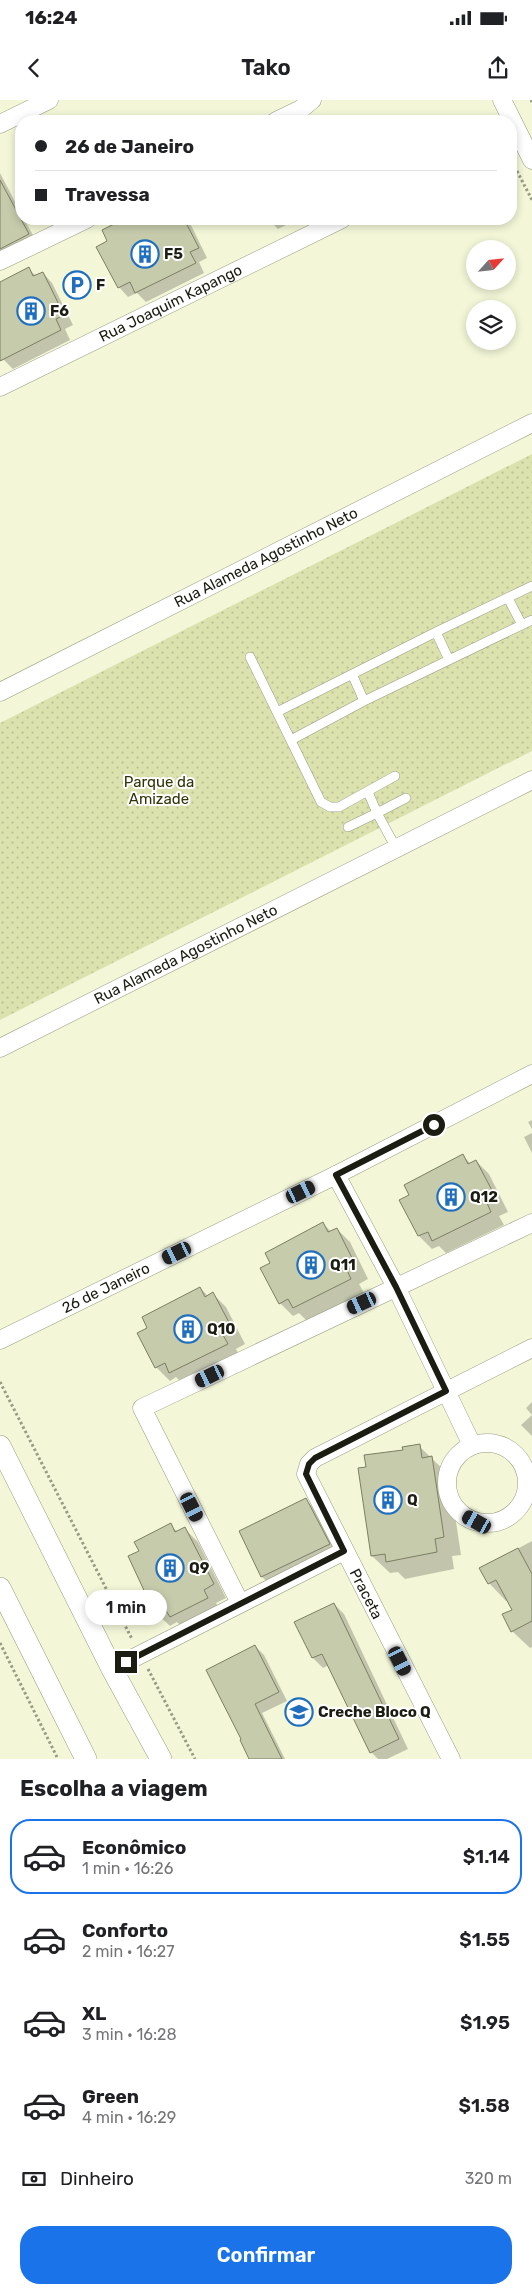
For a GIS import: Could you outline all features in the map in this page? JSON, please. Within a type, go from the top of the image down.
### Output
[{"type":"street","points":[[18,115],[49,100]]},
{"type":"street","points":[[502,100],[508,115]]},
{"type":"street","points":[[287,115],[310,102]]},
{"type":"street","points":[[0,124],[15,117]]},
{"type":"street","points":[[517,137],[532,160]]},
{"type":"street","points":[[0,261],[75,225]]},
{"type":"street","name":"Rua Joaquim Kapango","points":[[0,387],[330,225]]},
{"type":"street","name":"Rua Alameda Agostinho Neto","points":[[0,692],[532,423]]},
{"type":"street","name":"Rua Alameda Agostinho Neto","points":[[0,1048],[532,780]]},
{"type":"street","name":"26 de Janeiro","points":[[0,1340],[336,1175],[532,1074]]},
{"type":"street","points":[[336,1175],[396,1287],[472,1445]]},
{"type":"street","points":[[240,1603],[142,1408],[532,1223]]},
{"type":"street","name":"Praceta","points":[[451,1759],[306,1474],[309,1464],[315,1458],[532,1348]]},
{"type":"street","points":[[489,1443],[502,1446],[516,1456],[524,1468],[527,1482],[526,1503],[505,1518],[490,1523],[477,1522],[460,1513],[452,1502],[447,1485],[449,1471],[460,1453],[472,1445],[489,1443]]},
{"type":"street","points":[[0,1446],[112,1670],[161,1759]]},
{"type":"street","points":[[112,1670],[344,1551]]},
{"type":"street","points":[[0,1588],[86,1759]]},
{"type":"lane","points":[[277,712],[532,586]]},
{"type":"lane","points":[[508,598],[522,625]]},
{"type":"lane","points":[[291,740],[364,701],[532,620]]},
{"type":"lane","points":[[436,632],[450,660]]},
{"type":"lane","points":[[250,657],[321,802],[330,808],[339,808],[395,776]]},
{"type":"lane","points":[[352,674],[364,701]]},
{"type":"lane","points":[[368,792],[377,814],[396,848]]},
{"type":"lane","points":[[348,827],[406,798]]},
{"type":"path","points":[[517,171],[532,200]]},
{"type":"path","points":[[0,1382],[195,1759]]},
{"type":"path","points":[[0,1643],[58,1759]]},
{"type":"green space","name":"Parque da Amizade","points":[[532,454],[532,751],[0,1020],[0,723]]},
{"type":"building","points":[[0,180],[15,208],[15,225],[24,225],[29,234],[0,249]]},
{"type":"building","name":"F5","points":[[112,225],[187,225],[199,248],[190,252],[196,263],[135,293],[130,282],[118,288],[96,247],[107,241],[102,230]]},
{"type":"building","name":"F6","points":[[29,267],[33,276],[43,272],[64,315],[56,319],[61,330],[0,361],[0,282]]},
{"type":"building","name":"Q12","points":[[463,1154],[468,1164],[476,1160],[496,1198],[487,1203],[491,1212],[432,1241],[428,1232],[418,1236],[399,1200],[409,1195],[404,1185]]},
{"type":"building","name":"Q11","points":[[323,1222],[328,1232],[337,1228],[356,1266],[347,1270],[351,1279],[293,1308],[288,1299],[279,1304],[260,1268],[270,1263],[265,1253]]},
{"type":"building","name":"Q10","points":[[200,1287],[205,1297],[213,1292],[233,1330],[223,1335],[228,1344],[169,1373],[165,1363],[155,1368],[137,1333],[147,1328],[142,1317]]},
{"type":"building","name":"Q","points":[[420,1444],[422,1458],[432,1456],[444,1537],[435,1539],[437,1552],[386,1562],[385,1554],[371,1556],[358,1468],[366,1467],[364,1455],[403,1450],[402,1447]]},
{"type":"building","points":[[306,1498],[330,1544],[261,1577],[239,1531]]},
{"type":"building","name":"Q9","points":[[171,1523],[175,1532],[185,1527],[214,1584],[204,1590],[208,1598],[170,1617],[165,1609],[155,1614],[128,1556],[139,1551],[134,1542]]},
{"type":"building","points":[[518,1548],[532,1574],[532,1621],[511,1632],[502,1614],[512,1610],[496,1580],[488,1584],[479,1568]]},
{"type":"building","points":[[334,1603],[399,1739],[370,1753],[322,1654],[312,1658],[294,1622]]},
{"type":"building","points":[[255,1645],[279,1692],[255,1704],[282,1759],[249,1759],[206,1670]]},
{"type":"place","name":"F5","points":[[145,254]]},
{"type":"place","name":"F","points":[[77,285]]},
{"type":"place","name":"F6","points":[[31,311]]},
{"type":"place","name":"Q12","points":[[451,1197]]},
{"type":"place","name":"Q11","points":[[311,1265]]},
{"type":"place","name":"Q10","points":[[188,1329]]},
{"type":"place","name":"Q","points":[[388,1500]]},
{"type":"place","name":"Q9","points":[[170,1568]]},
{"type":"place","name":"Creche Bloco Q","points":[[299,1712]]},
{"type":"route","points":[[126,1662],[344,1551],[306,1474],[309,1464],[315,1458],[446,1391],[396,1287],[336,1175],[434,1125]]}]
